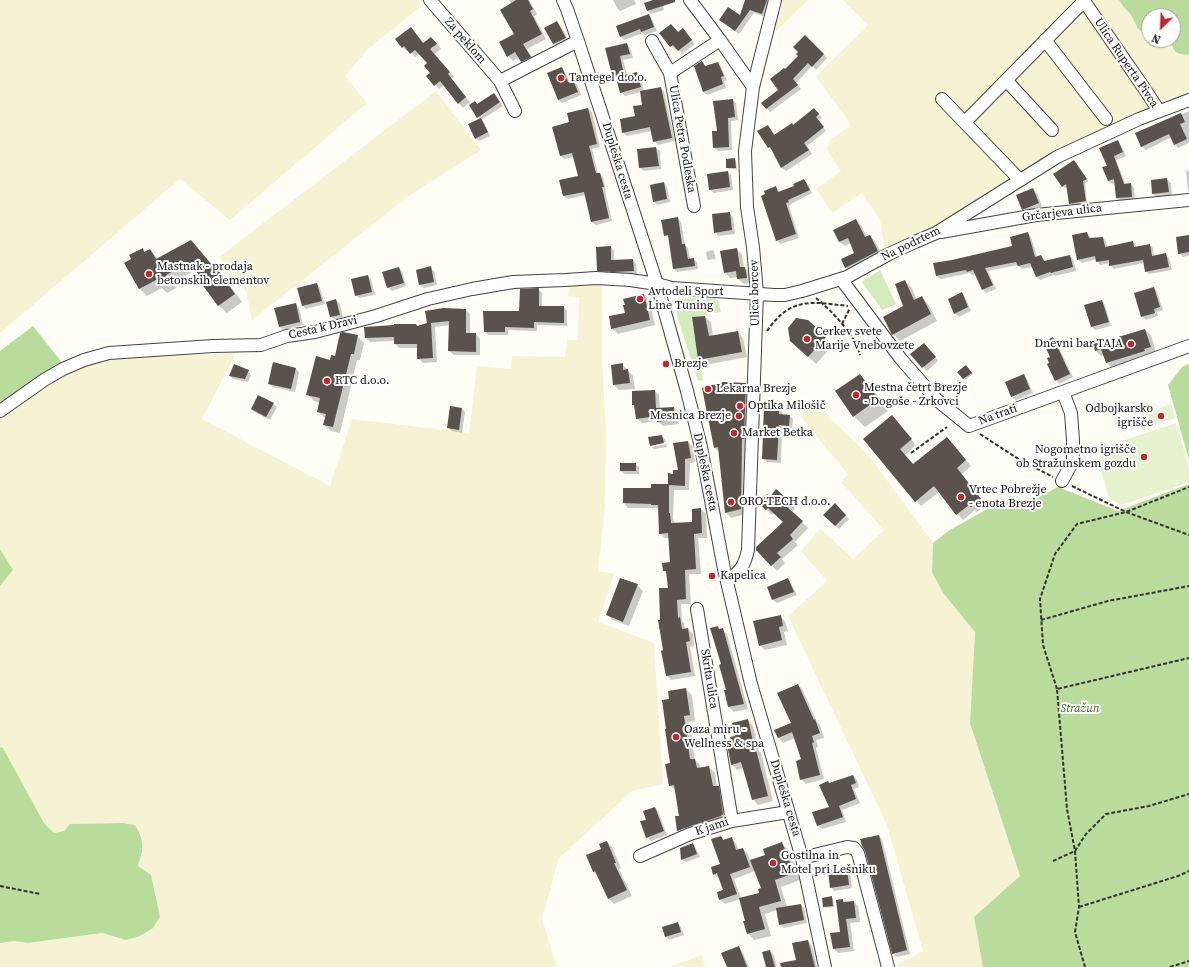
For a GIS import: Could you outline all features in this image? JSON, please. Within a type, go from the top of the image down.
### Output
[{"type":"street","name":"Za peklom","points":[[430,0],[500,81],[515,110]]},
{"type":"street","name":"Dupleška cesta","points":[[563,0],[578,41],[657,284],[687,391],[751,684],[802,858],[825,967]]},
{"type":"street","points":[[690,0],[753,87]]},
{"type":"street","name":"Ulica borcev","points":[[728,582],[742,568],[748,550],[757,293],[753,247],[747,207],[745,151],[753,87],[775,0]]},
{"type":"street","name":"Ulica Ruperta Pivca","points":[[965,122],[1084,1],[1159,111]]},
{"type":"street","name":"Ulica Petra Podleska","points":[[670,73],[720,40]]},
{"type":"street","points":[[1045,40],[1106,119]]},
{"type":"street","points":[[500,81],[578,41]]},
{"type":"street","name":"Ulica Petra Podleska","points":[[652,41],[670,73],[694,206]]},
{"type":"street","points":[[1006,80],[1052,130]]},
{"type":"street","points":[[942,99],[1020,180]]},
{"type":"street","name":"Na podrtem","points":[[657,284],[672,288],[785,295],[802,292],[847,277],[895,251],[936,233],[1057,157],[1139,119],[1189,100]]},
{"type":"street","name":"Grčarjeva ulica","points":[[936,233],[1036,215],[1189,200]]},
{"type":"street","name":"Cesta k Dravi","points":[[0,411],[63,369],[84,360],[110,353],[261,344],[287,336],[315,332],[368,318],[428,299],[513,282],[596,278],[630,280],[657,284]]},
{"type":"street","name":"Na trati","points":[[841,279],[901,359],[937,400],[969,426],[1189,346]]},
{"type":"street","points":[[1062,481],[1073,461],[1071,413],[1063,392]]},
{"type":"street","name":"Skrita ulica","points":[[697,609],[732,821]]},
{"type":"street","name":"K jami","points":[[640,856],[690,834],[732,821],[788,812]]},
{"type":"street","points":[[802,858],[847,847],[854,848],[858,853],[888,967]]},
{"type":"path","points":[[810,294],[839,320],[859,348],[860,354]]},
{"type":"path","points":[[765,335],[780,315],[787,310],[804,303],[851,306],[842,324]]},
{"type":"path","points":[[969,426],[1020,460],[1062,481],[1126,512],[1189,535]]},
{"type":"path","points":[[911,452],[947,427]]},
{"type":"path","points":[[1085,967],[1075,932],[1079,907],[1075,852],[1067,809],[1057,689],[1043,645],[1040,599],[1055,554],[1077,524],[1126,512],[1189,487]]},
{"type":"path","points":[[1041,620],[1108,601],[1189,586]]},
{"type":"path","points":[[1057,689],[1189,658]]},
{"type":"path","points":[[1053,861],[1075,852],[1086,834],[1106,814],[1149,806],[1189,794]]},
{"type":"path","points":[[1079,907],[1178,876],[1189,871]]},
{"type":"path","points":[[0,886],[40,894]]},
{"type":"path","points":[[1170,967],[1189,961]]},
{"type":"shaded area","points":[[0,0],[418,0],[422,5],[367,50],[345,76],[367,103],[230,220],[180,179],[0,333]]},
{"type":"shaded area","points":[[783,0],[808,0],[773,34]]},
{"type":"shaded area","points":[[843,0],[1119,0],[1141,31],[1141,48],[1173,48],[1174,51],[1178,53],[1189,55],[1189,93],[1136,114],[1054,154],[934,227],[885,251],[880,220],[862,193],[832,213],[816,189],[841,171],[827,150],[830,140],[851,125],[816,76],[868,25]]},
{"type":"shaded area","points":[[436,91],[481,150],[410,195],[252,320],[246,291],[219,257]]},
{"type":"shaded area","points":[[569,283],[602,285],[602,359],[606,433],[605,506],[598,571],[614,574],[598,622],[654,643],[663,784],[632,791],[559,858],[542,919],[557,967],[0,967],[0,943],[14,941],[28,943],[102,933],[126,940],[140,936],[152,928],[160,917],[138,866],[143,852],[142,836],[135,826],[123,823],[70,824],[64,831],[54,833],[44,823],[3,748],[0,747],[0,586],[13,570],[0,549],[0,419],[25,400],[69,372],[96,362],[128,357],[236,353],[202,419],[330,486],[352,419],[469,433],[477,366],[511,369],[512,356],[565,357],[567,340],[578,340],[579,297],[568,296]]},
{"type":"shaded area","points":[[815,403],[870,457],[933,543],[932,572],[943,593],[975,632],[970,723],[1020,876],[974,917],[983,967],[898,967],[898,964],[923,951],[887,825],[788,616],[827,581],[801,551],[820,528],[853,559],[884,530],[841,482],[848,474],[800,416]]},
{"type":"shaded area","points":[[702,955],[705,967],[669,967]]},
{"type":"green space","points":[[1119,0],[1189,0],[1189,55],[1176,52],[1174,48],[1181,48],[1181,8],[1141,8],[1141,31],[1138,29],[1131,15]]},
{"type":"green space","points":[[880,270],[896,304],[882,310],[862,282]]},
{"type":"green space","points":[[686,298],[715,298],[718,301],[721,312],[714,313],[713,309],[707,311],[708,315],[692,318],[698,360],[703,380],[698,381],[677,316],[676,309],[678,302]]},
{"type":"green space","points":[[33,326],[63,364],[0,406],[0,351]]},
{"type":"green space","points":[[1189,364],[1189,460],[1168,385],[1182,367]]},
{"type":"green space","name":"Odbojkarsko igrišče","points":[[1171,404],[1175,418],[1151,426],[1148,413]]},
{"type":"green space","name":"Nogometno igrišče ob Stražunskem gozdu","points":[[1176,423],[1189,467],[1189,482],[1121,505],[1109,498],[1100,467],[1104,447]]},
{"type":"green space","name":"Stražun","points":[[1189,484],[1189,967],[983,967],[974,917],[1020,876],[970,723],[975,632],[943,593],[932,572],[933,543],[950,530],[989,508],[1015,500],[1037,498],[1058,487],[1118,511]]},
{"type":"green space","points":[[0,549],[13,570],[0,586]]},
{"type":"green space","points":[[0,747],[3,748],[44,823],[54,833],[64,831],[70,824],[123,823],[135,825],[142,841],[142,850],[138,866],[151,875],[160,917],[153,928],[140,936],[126,940],[102,933],[28,943],[14,941],[0,943]]},
{"type":"building","points":[[516,0],[528,0],[533,9],[530,11],[542,34],[523,44],[531,57],[521,62],[515,52],[507,57],[499,42],[514,34],[500,10]]},
{"type":"building","points":[[653,0],[675,0],[675,2],[647,11],[644,3]]},
{"type":"building","points":[[745,0],[767,0],[762,14],[750,10],[735,31],[719,20],[728,7],[740,15]]},
{"type":"building","points":[[649,14],[654,27],[641,32],[640,29],[620,37],[616,26]]},
{"type":"building","points":[[557,21],[566,38],[553,44],[544,28]]},
{"type":"building","points":[[671,24],[678,32],[683,28],[692,40],[678,51],[673,45],[670,47],[659,33]]},
{"type":"building","points":[[411,27],[423,43],[431,37],[437,44],[430,49],[450,72],[448,74],[466,97],[458,104],[440,81],[434,86],[426,76],[430,73],[424,66],[427,63],[415,50],[410,54],[404,46],[402,48],[395,39]]},
{"type":"building","points":[[805,35],[824,54],[812,67],[808,63],[793,79],[798,85],[766,109],[761,103],[778,90],[770,79],[784,68],[785,69],[798,56],[796,54],[798,52],[793,47]]},
{"type":"building","points":[[627,43],[630,54],[620,56],[624,75],[637,72],[641,87],[620,93],[614,70],[611,71],[605,48]]},
{"type":"building","points":[[702,61],[705,66],[718,62],[724,76],[721,77],[723,84],[703,92],[694,66]]},
{"type":"building","points":[[562,67],[568,82],[573,80],[578,92],[558,100],[547,73]]},
{"type":"building","points":[[661,87],[672,138],[653,142],[650,127],[622,133],[620,119],[635,116],[633,106],[642,105],[640,91]]},
{"type":"building","points":[[494,93],[500,102],[477,118],[469,105],[475,101],[477,104]]},
{"type":"building","points":[[733,99],[735,117],[728,118],[729,147],[713,148],[712,131],[717,131],[713,101]]},
{"type":"building","points":[[588,108],[597,144],[589,146],[596,173],[600,173],[604,187],[602,187],[609,218],[591,222],[584,192],[563,196],[559,180],[578,176],[572,153],[560,156],[552,127],[569,122],[567,113]]},
{"type":"building","points":[[814,108],[819,114],[816,117],[824,127],[804,143],[809,150],[781,168],[770,147],[768,148],[757,131],[768,125],[774,135],[792,123],[793,125]]},
{"type":"building","points":[[1181,113],[1185,122],[1180,124],[1187,139],[1174,145],[1169,134],[1141,147],[1135,133]]},
{"type":"building","points":[[481,118],[488,132],[475,139],[468,124]]},
{"type":"building","points":[[1118,140],[1123,152],[1114,156],[1124,184],[1131,183],[1132,197],[1116,198],[1114,179],[1108,181],[1102,167],[1107,166],[1099,148]]},
{"type":"building","points":[[656,147],[659,166],[639,168],[637,149]]},
{"type":"building","points":[[735,158],[736,168],[726,168],[726,159]]},
{"type":"building","points":[[1074,160],[1087,179],[1083,181],[1086,201],[1069,204],[1066,184],[1062,187],[1053,174]]},
{"type":"building","points":[[728,171],[730,187],[709,190],[707,174]]},
{"type":"building","points":[[1167,178],[1169,192],[1152,194],[1151,180]]},
{"type":"building","points":[[804,179],[810,190],[788,200],[789,202],[786,203],[796,234],[776,241],[761,196],[765,194],[764,191],[776,186],[778,192],[794,186],[793,184]]},
{"type":"building","points":[[664,182],[667,199],[653,202],[650,185]]},
{"type":"building","points":[[1033,188],[1039,203],[1022,210],[1016,195]]},
{"type":"building","points":[[730,212],[732,230],[714,233],[712,214]]},
{"type":"building","points":[[678,217],[682,244],[685,244],[688,259],[694,258],[695,266],[673,269],[668,235],[664,236],[661,220]]},
{"type":"building","points":[[856,219],[865,237],[870,235],[878,251],[845,268],[841,259],[854,253],[848,238],[839,242],[833,230]]},
{"type":"building","points":[[1028,232],[1035,257],[1041,255],[1044,261],[1070,255],[1073,267],[1036,277],[1030,263],[1018,266],[1016,262],[985,268],[993,285],[982,290],[973,270],[936,276],[933,263],[1012,246],[1010,237]]},
{"type":"building","points":[[1087,232],[1089,238],[1103,237],[1105,247],[1133,241],[1134,247],[1150,244],[1152,256],[1166,253],[1169,267],[1145,272],[1143,260],[1109,266],[1109,260],[1096,262],[1095,256],[1077,260],[1072,235]]},
{"type":"building","points":[[1189,235],[1189,252],[1178,254],[1176,237]]},
{"type":"building","name":"Mastnak - prodaja betonskih elementov","points":[[191,240],[217,271],[218,270],[235,294],[218,306],[201,283],[204,281],[189,263],[166,275],[169,281],[159,286],[156,280],[139,289],[124,263],[131,259],[129,255],[143,248],[144,252],[150,249],[156,259]]},
{"type":"building","points":[[611,246],[611,260],[633,259],[634,271],[597,271],[596,247]]},
{"type":"building","points":[[737,248],[740,267],[745,267],[747,278],[737,279],[736,271],[724,273],[720,251]]},
{"type":"building","points":[[431,266],[434,282],[419,285],[416,270]]},
{"type":"building","points":[[399,267],[404,283],[387,288],[382,272]]},
{"type":"building","points":[[368,275],[372,292],[355,296],[351,279]]},
{"type":"building","points":[[905,280],[914,300],[922,296],[931,314],[892,335],[883,317],[903,306],[895,284]]},
{"type":"building","points":[[317,283],[322,301],[302,306],[297,288]]},
{"type":"building","points":[[1154,287],[1160,307],[1154,309],[1155,313],[1141,317],[1134,293]]},
{"type":"building","points":[[539,288],[539,306],[564,306],[564,323],[534,322],[534,328],[505,327],[505,332],[484,332],[483,311],[519,311],[520,289]]},
{"type":"building","points":[[962,292],[968,307],[954,314],[948,299]]},
{"type":"building","points":[[644,294],[650,320],[611,329],[609,316],[625,313],[623,299]]},
{"type":"building","points":[[336,299],[340,315],[330,317],[326,302]]},
{"type":"building","points":[[1102,300],[1109,322],[1091,327],[1084,305]]},
{"type":"building","points":[[296,303],[300,322],[279,327],[274,308]]},
{"type":"building","points":[[443,308],[466,309],[466,333],[476,333],[476,352],[448,351],[449,321],[431,323],[433,358],[417,359],[417,344],[394,344],[394,337],[365,338],[364,327],[394,324],[416,324],[417,326],[427,323],[425,311]]},
{"type":"building","points":[[705,316],[709,336],[738,331],[742,352],[698,360],[692,317]]},
{"type":"building","name":"Cerkev svete Marije Vnebovzete","points":[[796,318],[808,320],[826,337],[808,357],[790,341],[788,328]]},
{"type":"building","name":"Dnevni bar TAJA","points":[[1145,329],[1151,347],[1144,349],[1145,351],[1106,363],[1101,349],[1095,351],[1092,341],[1101,338],[1103,346],[1120,341],[1118,337]]},
{"type":"building","name":"RTC d.o.o.","points":[[343,332],[358,335],[354,354],[351,354],[333,427],[323,425],[326,414],[317,412],[320,398],[306,395],[316,356],[330,360],[331,355],[335,356],[340,333]]},
{"type":"building","points":[[1053,337],[1070,374],[1055,381],[1047,364],[1049,363],[1047,358],[1050,357],[1043,342]]},
{"type":"building","points":[[924,343],[936,357],[922,368],[910,354]]},
{"type":"building","points":[[273,362],[296,368],[291,389],[268,384]]},
{"type":"building","points":[[623,363],[623,370],[628,369],[630,383],[613,385],[611,365]]},
{"type":"building","points":[[234,364],[249,370],[245,379],[229,376]]},
{"type":"building","points":[[966,365],[972,373],[963,379],[957,372]]},
{"type":"building","name":"Mestna četrt Brezje - Dogoše - Zrkovci","points":[[860,374],[878,399],[853,417],[835,391]]},
{"type":"building","points":[[1024,374],[1030,389],[1011,397],[1005,382]]},
{"type":"building","points":[[723,382],[746,383],[744,439],[742,439],[741,509],[725,513],[718,447],[714,448],[702,388]]},
{"type":"building","points":[[655,390],[656,408],[674,407],[675,420],[657,422],[657,416],[636,419],[634,405],[632,405],[632,391]]},
{"type":"building","points":[[258,395],[274,403],[266,417],[251,409]]},
{"type":"building","points":[[450,406],[462,408],[459,430],[447,428]]},
{"type":"building","points":[[764,406],[779,407],[779,414],[790,415],[789,426],[779,425],[777,460],[762,459]]},
{"type":"building","points":[[892,415],[912,439],[900,449],[913,464],[947,437],[966,460],[957,468],[981,499],[971,507],[969,505],[956,515],[934,486],[915,502],[863,439]]},
{"type":"building","points":[[662,435],[664,443],[650,446],[648,437]]},
{"type":"building","points":[[688,441],[691,458],[685,459],[685,486],[669,485],[669,513],[671,523],[692,522],[692,509],[701,508],[702,533],[694,534],[696,569],[685,570],[686,599],[677,600],[678,618],[680,617],[682,629],[688,628],[690,641],[686,642],[691,672],[666,676],[661,651],[663,650],[658,620],[660,620],[659,588],[668,588],[666,571],[663,571],[662,563],[670,562],[668,533],[659,534],[658,505],[623,503],[623,488],[651,488],[651,484],[668,484],[668,473],[673,474],[673,470],[678,470],[673,443]]},
{"type":"building","points":[[620,463],[636,463],[636,471],[620,471]]},
{"type":"building","points":[[776,489],[791,502],[787,507],[803,521],[790,535],[793,539],[777,553],[781,557],[771,566],[756,550],[756,547],[783,522],[768,508],[766,510],[759,503],[767,494],[770,497]]},
{"type":"building","points":[[835,503],[846,515],[835,526],[823,515]]},
{"type":"building","points":[[620,578],[638,584],[623,622],[606,615]]},
{"type":"building","points":[[788,578],[794,592],[772,600],[767,587]]},
{"type":"building","points":[[781,615],[783,626],[779,627],[782,640],[759,646],[753,621]]},
{"type":"building","points":[[718,626],[719,629],[723,628],[744,704],[728,707],[724,690],[726,690],[719,665],[721,664],[710,628]]},
{"type":"building","points":[[798,684],[820,733],[812,736],[814,742],[812,743],[820,775],[800,780],[796,761],[801,759],[792,732],[778,738],[774,730],[791,723],[777,693]]},
{"type":"building","points":[[686,688],[690,715],[684,716],[690,759],[695,759],[697,768],[709,766],[713,786],[719,786],[723,814],[677,831],[675,816],[679,816],[674,785],[669,786],[665,764],[670,763],[662,700],[669,699],[668,691]]},
{"type":"building","points":[[748,719],[768,796],[752,800],[741,762],[731,765],[727,744],[732,743],[730,737],[735,736],[732,723]]},
{"type":"building","points":[[853,775],[856,783],[851,785],[856,799],[839,806],[843,817],[817,826],[812,812],[829,807],[819,785],[828,781],[829,783]]},
{"type":"building","points":[[655,807],[664,831],[646,838],[640,821],[646,820],[643,811]]},
{"type":"building","points":[[879,835],[907,950],[892,954],[865,851],[860,839]]},
{"type":"building","points":[[721,836],[723,840],[732,837],[736,850],[743,848],[750,867],[730,874],[737,894],[719,900],[717,892],[723,890],[717,873],[713,875],[711,867],[720,864],[711,839]]},
{"type":"building","points":[[607,841],[616,863],[614,863],[627,890],[608,899],[595,871],[593,872],[586,855],[601,849],[599,844]]},
{"type":"building","points":[[782,842],[794,873],[775,880],[781,901],[759,907],[765,929],[747,934],[739,898],[759,893],[758,889],[761,888],[750,860],[765,855],[763,849]]},
{"type":"building","points":[[693,843],[697,854],[681,860],[680,848]]},
{"type":"building","points":[[847,868],[849,885],[830,888],[828,871]]},
{"type":"building","points":[[832,896],[833,906],[823,907],[822,898]]},
{"type":"building","points":[[843,899],[843,902],[854,901],[856,918],[846,919],[850,947],[833,949],[830,933],[840,932],[836,900]]},
{"type":"building","points":[[801,904],[804,920],[779,925],[776,908]]},
{"type":"building","points":[[678,922],[681,932],[665,937],[662,927]]},
{"type":"building","points":[[808,940],[815,967],[781,967],[780,963],[796,960],[792,943]]},
{"type":"building","points":[[739,946],[747,967],[727,967],[721,953]]},
{"type":"building","points":[[770,950],[775,967],[766,967],[762,952]]},
{"type":"place","name":"Tantegel d.o.o.","points":[[561,78]]},
{"type":"place","name":"Mastnak - prodaja betonskih elementov","points":[[149,274]]},
{"type":"place","name":"Avtodeli Sport Line Tuning","points":[[640,299]]},
{"type":"place","name":"Cerkev svete Marije Vnebovzete","points":[[807,339]]},
{"type":"place","name":"Dnevni bar TAJA","points":[[1131,344]]},
{"type":"place","name":"Brezje","points":[[666,364]]},
{"type":"place","name":"RTC d.o.o.","points":[[327,381]]},
{"type":"place","name":"Lekarna Brezje","points":[[708,389]]},
{"type":"place","name":"Mestna četrt Brezje - Dogoše - Zrkovci","points":[[856,395]]},
{"type":"place","name":"Optika Milošič","points":[[740,406]]},
{"type":"place","name":"Mesnica Brezje","points":[[739,416]]},
{"type":"place","name":"Odbojkarsko igrišče","points":[[1161,416]]},
{"type":"place","name":"Market Betka","points":[[734,433]]},
{"type":"place","name":"Nogometno igrišče ob Stražunskem gozdu","points":[[1144,457]]},
{"type":"place","name":"Vrtec Pobrežje - enota Brezje","points":[[961,497]]},
{"type":"place","name":"ORO-TECH d.o.o.","points":[[731,502]]},
{"type":"place","name":"Kapelica","points":[[712,576]]},
{"type":"place","name":"Oaza miru - Wellness & spa","points":[[676,737]]},
{"type":"place","name":"Gostilna in Motel pri Lešniku","points":[[773,863]]}]
